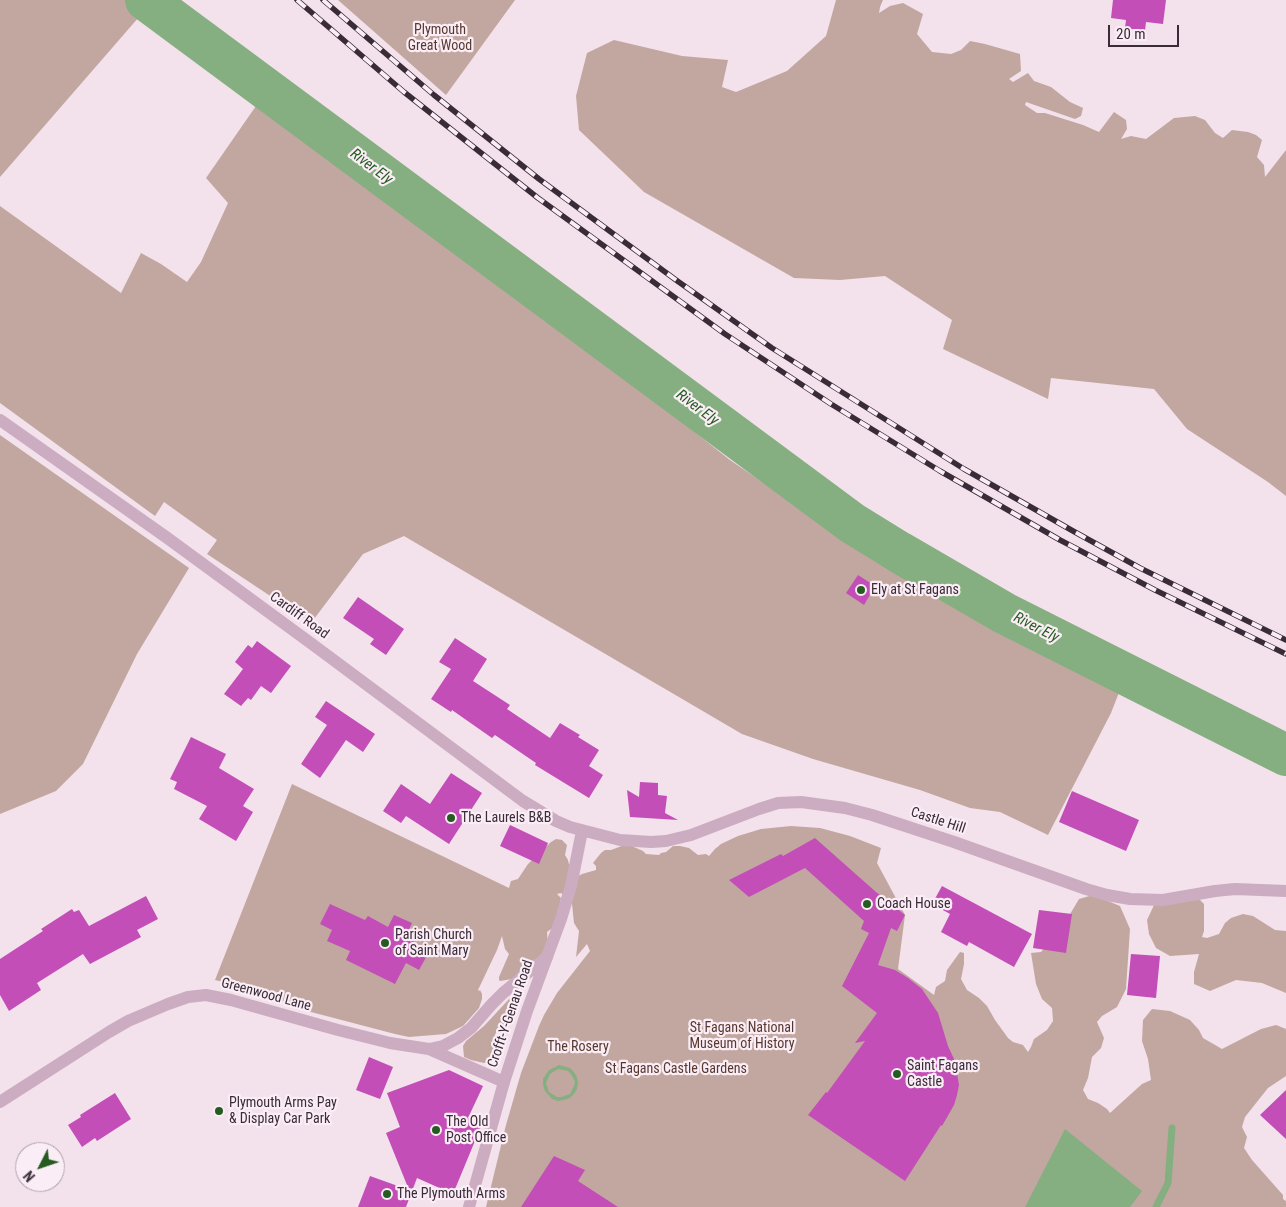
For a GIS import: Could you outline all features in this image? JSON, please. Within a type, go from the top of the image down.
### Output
[{"type":"street","name":"Cardiff Road","points":[[0,420],[227,582],[523,801],[556,821],[582,831]]},
{"type":"street","name":"Castle Hill","points":[[582,831],[620,840],[666,841],[691,835],[759,809],[778,804],[801,802],[845,808],[872,815],[1107,895],[1163,900],[1235,889],[1286,890]]},
{"type":"street","name":"Crofft-Y-Genau Road","points":[[469,1207],[504,1082],[571,886],[582,831]]},
{"type":"street","name":"Greenwood Lane","points":[[0,1102],[109,1032],[148,1011],[188,997],[206,995],[231,1000],[390,1043],[429,1048],[443,1046],[471,1028],[492,1004],[547,957]]},
{"type":"street","name":"Greenwood Lane","points":[[429,1048],[504,1082]]},
{"type":"green space","points":[[0,0],[149,0],[152,2],[0,177]]},
{"type":"green space","name":"Plymouth Great Wood","points":[[338,0],[515,0],[446,95]]},
{"type":"green space","points":[[836,0],[883,0],[879,13],[890,6],[903,3],[923,14],[917,34],[932,52],[951,54],[961,50],[970,41],[1020,54],[1021,71],[1009,79],[1013,82],[1028,73],[1034,81],[1051,87],[1070,102],[1083,108],[1081,116],[1075,119],[1026,102],[1025,105],[1037,113],[1045,113],[1099,132],[1114,112],[1126,120],[1127,129],[1121,139],[1131,136],[1146,139],[1174,118],[1195,116],[1205,120],[1215,133],[1223,138],[1232,130],[1248,132],[1262,140],[1257,157],[1264,165],[1265,177],[1286,150],[1286,496],[1268,482],[1187,429],[1154,389],[1051,378],[1048,399],[943,349],[952,320],[885,276],[840,280],[794,278],[644,192],[579,130],[576,96],[587,53],[614,40],[682,56],[728,60],[722,87],[736,92],[787,71],[826,36]]},
{"type":"green space","points":[[265,93],[730,460],[888,566],[916,575],[984,621],[1001,624],[1036,647],[1120,690],[1111,713],[1048,835],[1000,812],[970,808],[920,790],[813,759],[742,734],[404,536],[363,554],[311,623],[207,554],[217,540],[164,502],[155,516],[0,403],[0,206],[121,293],[141,253],[187,282],[201,262],[228,203],[206,178]]},
{"type":"green space","points":[[0,435],[189,568],[137,654],[83,764],[56,791],[0,814]]},
{"type":"green space","name":"St Fagans National Museum of History","points":[[292,784],[509,888],[511,881],[518,879],[528,864],[556,839],[562,840],[567,845],[565,855],[571,874],[575,878],[596,870],[596,866],[593,863],[605,850],[611,850],[627,844],[646,854],[659,855],[673,846],[680,846],[689,848],[698,855],[706,854],[709,856],[721,844],[738,836],[761,829],[791,826],[820,828],[850,836],[881,848],[877,863],[905,915],[898,969],[934,995],[936,987],[945,981],[947,970],[960,952],[964,953],[961,979],[967,990],[987,1006],[1008,1038],[1013,1042],[1023,1045],[1028,1052],[1034,1039],[1047,1030],[1053,1021],[1052,1008],[1042,999],[1036,984],[1031,953],[1041,952],[1063,926],[1079,899],[1093,895],[1120,906],[1130,929],[1126,989],[1117,1007],[1102,1016],[1097,1022],[1104,1038],[1101,1048],[1092,1057],[1088,1078],[1083,1090],[1088,1099],[1098,1103],[1110,1113],[1142,1084],[1151,1080],[1148,1059],[1142,1041],[1143,1020],[1152,1009],[1170,1011],[1190,1020],[1203,1038],[1222,1049],[1261,1029],[1276,1025],[1286,1029],[1286,1076],[1268,1088],[1245,1117],[1242,1127],[1247,1137],[1244,1148],[1252,1160],[1283,1195],[1286,1207],[486,1207],[521,1073],[539,1026],[557,993],[590,951],[587,944],[576,957],[579,931],[574,923],[572,904],[561,893],[557,894],[561,898],[555,926],[547,932],[548,946],[546,953],[533,962],[528,963],[512,979],[500,981],[499,977],[509,954],[505,949],[502,936],[478,990],[482,994],[479,1008],[463,1026],[446,1034],[409,1037],[395,1034],[311,1012],[248,988],[215,980]]},
{"type":"green space","points":[[1199,899],[1204,904],[1204,931],[1202,937],[1207,938],[1219,934],[1225,923],[1231,918],[1243,914],[1253,916],[1275,930],[1286,931],[1286,993],[1262,983],[1236,980],[1210,991],[1194,984],[1194,972],[1199,954],[1170,956],[1156,948],[1149,934],[1147,920],[1155,903]]},
{"type":"green space","points":[[510,998],[514,999],[506,1026],[500,1026],[493,1040],[498,1050],[495,1061],[484,1063],[464,1057],[463,1046],[466,1041],[484,1026]]},
{"type":"shaded area","points":[[559,1065],[570,1068],[574,1072],[578,1083],[577,1089],[570,1098],[558,1101],[552,1099],[545,1091],[543,1079],[549,1070]],"holes":[[[558,1069],[568,1071],[575,1082],[570,1094],[557,1097],[549,1092],[546,1083],[550,1074]]]},
{"type":"shaded area","points":[[1065,1129],[1142,1191],[1130,1207],[1025,1207]]},
{"type":"building","points":[[1113,0],[1166,0],[1163,24],[1146,22],[1145,31],[1125,28],[1126,20],[1111,18]]},
{"type":"building","name":"Ely at St Fagans","points":[[858,575],[875,586],[864,605],[846,593]]},
{"type":"building","points":[[358,597],[404,629],[386,655],[370,644],[374,639],[343,618]]},
{"type":"building","points":[[455,638],[487,659],[473,681],[510,705],[507,709],[550,738],[560,723],[580,735],[578,737],[599,750],[589,766],[603,775],[589,798],[535,765],[536,763],[495,735],[492,738],[452,710],[451,712],[431,699],[451,669],[439,662]]},
{"type":"building","points":[[257,641],[291,666],[271,693],[261,686],[251,700],[248,698],[241,706],[224,694],[243,669],[235,662],[248,645],[252,648]]},
{"type":"building","points":[[326,701],[375,734],[363,752],[346,740],[320,778],[301,764],[327,725],[315,717]]},
{"type":"building","points":[[191,737],[226,754],[219,768],[254,789],[243,806],[253,812],[236,841],[199,819],[207,806],[174,789],[177,782],[170,779]]},
{"type":"building","points":[[451,773],[482,793],[449,844],[406,816],[401,823],[383,811],[401,784],[430,804]]},
{"type":"building","points":[[640,782],[658,783],[658,795],[667,796],[665,813],[678,820],[630,817],[627,790],[639,797]]},
{"type":"building","points":[[1072,791],[1139,820],[1126,851],[1059,822]]},
{"type":"building","points":[[510,825],[548,843],[539,864],[500,846]]},
{"type":"building","points":[[815,838],[905,915],[897,931],[891,928],[878,965],[895,970],[922,989],[938,1013],[948,1046],[955,1061],[959,1085],[954,1105],[905,1181],[808,1115],[827,1093],[865,1041],[855,1043],[877,1013],[842,986],[869,933],[861,929],[864,921],[805,868],[749,897],[729,880],[781,854],[783,856]]},
{"type":"building","points":[[942,886],[1032,934],[1014,967],[969,942],[967,946],[941,932],[950,914],[932,904]]},
{"type":"building","points":[[146,896],[158,919],[137,930],[141,937],[90,964],[83,954],[37,983],[41,990],[9,1011],[0,995],[0,959],[43,931],[41,929],[72,909],[74,912],[79,910],[89,926]]},
{"type":"building","name":"Parish Church of Saint Mary","points":[[330,904],[365,920],[368,916],[388,927],[394,915],[412,923],[406,936],[416,941],[414,944],[429,952],[419,970],[406,963],[395,984],[346,960],[350,951],[327,941],[332,930],[320,924]]},
{"type":"building","points":[[1039,910],[1072,914],[1066,953],[1033,948]]},
{"type":"building","points":[[1131,954],[1160,956],[1156,998],[1127,995]]},
{"type":"building","points":[[369,1057],[393,1067],[380,1099],[356,1090]]},
{"type":"building","name":"The Old Post Office","points":[[449,1070],[483,1086],[468,1118],[482,1124],[453,1194],[417,1178],[406,1207],[358,1207],[370,1176],[409,1190],[386,1133],[400,1127],[387,1093]]},
{"type":"building","points":[[1286,1090],[1286,1139],[1260,1115]]},
{"type":"building","points":[[115,1093],[131,1119],[97,1141],[95,1138],[82,1147],[68,1125],[81,1117],[80,1115]]},
{"type":"building","points":[[554,1156],[585,1170],[578,1181],[618,1207],[521,1207]]},
{"type":"waterway","name":"River Ely","points":[[146,0],[852,523],[1004,613],[1286,755]]},
{"type":"waterway","points":[[1156,1207],[1168,1183],[1172,1128]]},
{"type":"railway","points":[[297,0],[404,92],[538,198],[725,334],[831,404],[940,471],[1060,540],[1155,590],[1286,654]]},
{"type":"railway","points":[[323,0],[434,95],[539,179],[772,348],[964,469],[1073,531],[1140,568],[1286,640]]},
{"type":"place","name":"Ely at St Fagans","points":[[861,590]]},
{"type":"place","name":"The Laurels B&B","points":[[451,818]]},
{"type":"place","name":"Coach House","points":[[867,904]]},
{"type":"place","name":"Parish Church of Saint Mary","points":[[385,943]]},
{"type":"place","name":"Saint Fagans Castle","points":[[897,1074]]},
{"type":"place","name":"Plymouth Arms Pay & Display Car Park","points":[[219,1111]]},
{"type":"place","name":"The Old Post Office","points":[[436,1130]]},
{"type":"place","name":"The Plymouth Arms","points":[[387,1194]]},
{"type":"park label","name":"The Rosery","points":[[578,1047]]},
{"type":"park label","name":"St Fagans Castle Gardens","points":[[676,1069]]}]
